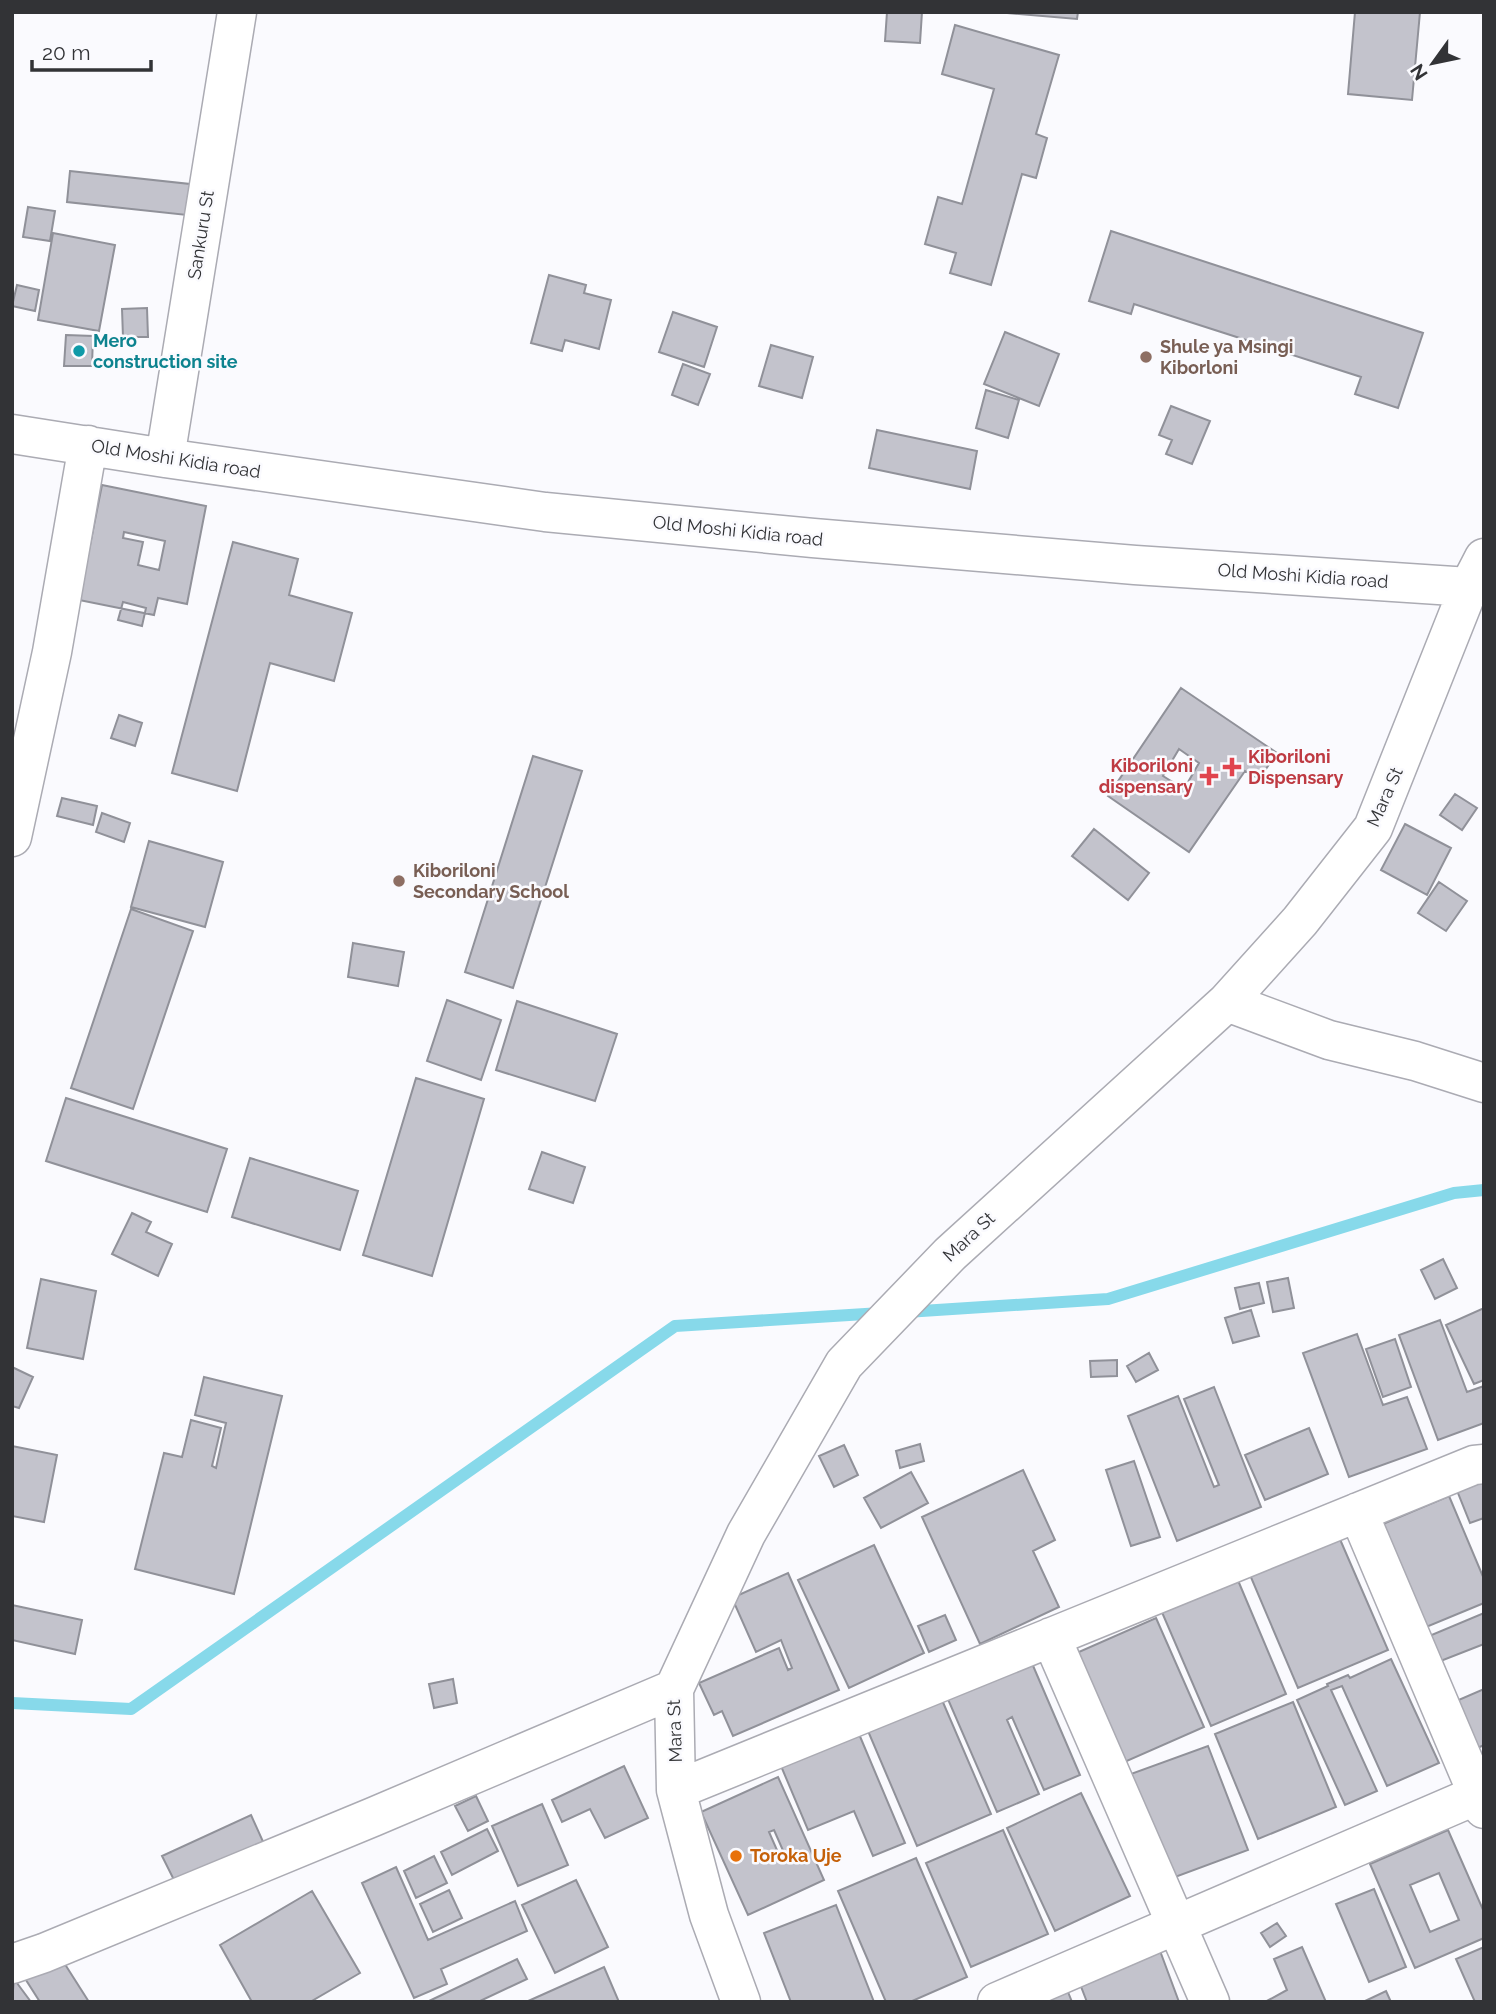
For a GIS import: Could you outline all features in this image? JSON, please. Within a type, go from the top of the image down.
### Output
[{"type":"street","name":"Sankuru St","points":[[165,458],[237,12]]},
{"type":"street","name":"Old Moshi Kidia road","points":[[12,434],[545,512],[679,525],[1135,565],[1476,573]]},
{"type":"street","points":[[12,837],[52,652],[88,445]]},
{"type":"street","name":"Mara St","points":[[741,2002],[709,1914],[676,1790],[674,1689],[747,1534],[844,1364],[960,1245],[1227,1002],[1300,920],[1373,828],[1476,573]]},
{"type":"street","points":[[1227,1002],[1329,1040],[1415,1061],[1484,1083]]},
{"type":"street","points":[[676,1790],[1474,1465],[1484,1464]]},
{"type":"street","points":[[997,2002],[1176,1924],[1482,1799],[1359,1513]]},
{"type":"street","points":[[1051,1637],[1210,2002]]},
{"type":"street","points":[[12,1964],[44,1954],[674,1689]]},
{"type":"building","points":[[887,12],[922,12],[920,43],[885,41]]},
{"type":"building","points":[[996,12],[1078,12],[1077,19]]},
{"type":"building","points":[[1355,12],[1420,12],[1412,100],[1348,94]]},
{"type":"building","points":[[955,25],[1059,55],[1036,134],[1047,138],[1036,178],[1022,174],[991,285],[950,273],[956,253],[925,244],[938,197],[962,204],[994,89],[942,74]]},
{"type":"building","points":[[70,171],[199,185],[196,216],[67,202]]},
{"type":"building","points":[[28,207],[55,211],[50,241],[23,237]]},
{"type":"building","points":[[1111,231],[1423,333],[1398,408],[1355,394],[1361,377],[1134,304],[1131,314],[1089,301]]},
{"type":"building","points":[[53,233],[115,245],[99,331],[38,320]]},
{"type":"building","points":[[549,275],[586,285],[584,293],[611,300],[599,349],[565,340],[562,351],[531,343]]},
{"type":"building","points":[[17,285],[39,290],[35,311],[12,306]]},
{"type":"building","points":[[147,308],[148,337],[123,337],[122,309]]},
{"type":"building","points":[[673,312],[717,327],[704,367],[659,352]]},
{"type":"building","points":[[1005,332],[1059,354],[1039,406],[984,384]]},
{"type":"building","name":"Mero construction site","points":[[66,335],[93,336],[92,366],[64,366]]},
{"type":"building","points":[[771,345],[813,357],[802,398],[759,386]]},
{"type":"building","points":[[683,364],[710,374],[698,405],[672,395]]},
{"type":"building","points":[[986,390],[1019,400],[1008,438],[976,428]]},
{"type":"building","points":[[1171,406],[1210,421],[1192,464],[1166,454],[1172,440],[1159,435]]},
{"type":"building","points":[[877,430],[977,451],[970,489],[869,468]]},
{"type":"building","points":[[102,485],[206,506],[187,604],[158,598],[154,615],[79,600]],"holes":[[[124,532],[165,541],[159,570],[138,565],[143,542],[123,538]]]},
{"type":"building","points":[[233,542],[298,559],[289,595],[352,613],[334,681],[270,663],[237,791],[172,773]]},
{"type":"building","points":[[123,602],[146,608],[142,626],[118,620]]},
{"type":"building","name":"Kiboriloni Dispensary","points":[[1181,688],[1277,753],[1259,779],[1245,771],[1189,852],[1108,796]],"holes":[[[1179,749],[1199,763],[1184,789],[1163,776]]]},
{"type":"building","points":[[119,715],[142,723],[135,746],[111,738]]},
{"type":"building","points":[[533,756],[582,771],[513,988],[465,972]]},
{"type":"building","points":[[1455,794],[1477,808],[1462,830],[1440,815]]},
{"type":"building","points":[[62,798],[97,806],[93,825],[57,816]]},
{"type":"building","points":[[102,813],[130,823],[124,842],[96,832]]},
{"type":"building","points":[[1405,824],[1451,848],[1427,895],[1381,870]]},
{"type":"building","points":[[1094,829],[1149,873],[1128,900],[1072,856]]},
{"type":"building","points":[[149,841],[223,862],[205,927],[131,907]]},
{"type":"building","points":[[1439,882],[1467,901],[1446,931],[1418,913]]},
{"type":"building","points":[[131,909],[193,931],[133,1109],[71,1088]]},
{"type":"building","points":[[353,943],[404,952],[398,986],[348,977]]},
{"type":"building","points":[[447,1000],[501,1020],[481,1080],[427,1061]]},
{"type":"building","points":[[517,1001],[617,1034],[595,1101],[496,1070]]},
{"type":"building","points":[[416,1078],[484,1099],[432,1276],[363,1255]]},
{"type":"building","points":[[66,1098],[227,1149],[207,1212],[46,1161]]},
{"type":"building","points":[[542,1152],[585,1167],[573,1203],[529,1189]]},
{"type":"building","points":[[250,1158],[358,1191],[340,1250],[232,1217]]},
{"type":"building","points":[[132,1213],[151,1222],[146,1232],[172,1244],[158,1276],[112,1254]]},
{"type":"building","points":[[1443,1259],[1457,1288],[1435,1299],[1421,1270]]},
{"type":"building","points":[[1288,1278],[1294,1308],[1273,1312],[1267,1282]]},
{"type":"building","points":[[41,1279],[96,1291],[83,1359],[27,1348]]},
{"type":"building","points":[[1259,1283],[1264,1303],[1240,1309],[1235,1288]]},
{"type":"building","points":[[1484,1308],[1484,1380],[1474,1384],[1446,1325]]},
{"type":"building","points":[[1251,1310],[1259,1336],[1233,1343],[1225,1318]]},
{"type":"building","points":[[1440,1320],[1467,1392],[1484,1386],[1484,1423],[1438,1440],[1399,1335]]},
{"type":"building","points":[[1357,1334],[1383,1405],[1407,1397],[1427,1449],[1349,1477],[1303,1353]]},
{"type":"building","points":[[1395,1339],[1411,1387],[1383,1397],[1366,1349]]},
{"type":"building","points":[[1149,1353],[1158,1370],[1136,1382],[1127,1366]]},
{"type":"building","points":[[1117,1360],[1117,1376],[1091,1377],[1090,1361]]},
{"type":"building","points":[[12,1367],[33,1377],[19,1408],[12,1406]]},
{"type":"building","points":[[204,1377],[282,1396],[234,1594],[135,1569],[164,1453],[182,1457],[191,1420],[221,1428],[212,1466],[216,1468],[226,1423],[195,1415]]},
{"type":"building","points":[[1214,1387],[1261,1507],[1177,1541],[1128,1416],[1178,1396],[1214,1487],[1219,1485],[1184,1399]]},
{"type":"building","points":[[1309,1428],[1328,1474],[1265,1500],[1245,1455]]},
{"type":"building","points":[[920,1444],[924,1461],[900,1468],[896,1451]]},
{"type":"building","points":[[844,1445],[858,1475],[834,1487],[819,1456]]},
{"type":"building","points":[[12,1446],[57,1455],[44,1522],[12,1516]]},
{"type":"building","points":[[1134,1461],[1160,1537],[1131,1546],[1106,1470]]},
{"type":"building","points":[[1023,1470],[1055,1540],[1033,1551],[1059,1607],[980,1644],[922,1517]]},
{"type":"building","points":[[911,1472],[928,1503],[881,1528],[864,1498]]},
{"type":"building","points":[[1484,1477],[1484,1518],[1470,1523],[1456,1488]]},
{"type":"building","points":[[1449,1496],[1484,1579],[1484,1603],[1419,1630],[1376,1527]]},
{"type":"building","points":[[1339,1537],[1388,1650],[1298,1688],[1250,1575]]},
{"type":"building","points":[[874,1545],[924,1653],[849,1688],[798,1580]]},
{"type":"building","points":[[788,1573],[839,1690],[733,1736],[722,1711],[714,1715],[699,1683],[779,1648],[788,1670],[792,1668],[781,1640],[756,1652],[732,1598]]},
{"type":"building","points":[[1237,1578],[1286,1694],[1211,1726],[1161,1610]]},
{"type":"building","points":[[12,1605],[82,1620],[75,1654],[12,1640]]},
{"type":"building","points":[[1484,1613],[1484,1644],[1433,1664],[1422,1639]]},
{"type":"building","points":[[945,1615],[956,1640],[929,1652],[918,1626]]},
{"type":"building","points":[[1156,1618],[1204,1727],[1120,1764],[1072,1655]]},
{"type":"building","points":[[1391,1659],[1439,1763],[1387,1786],[1342,1686],[1331,1690],[1377,1791],[1345,1805],[1297,1700],[1328,1686],[1327,1684],[1348,1675],[1350,1678]]},
{"type":"building","points":[[1031,1661],[1080,1775],[1044,1790],[1012,1717],[1007,1720],[1039,1794],[997,1812],[947,1697]]},
{"type":"building","points":[[453,1679],[457,1703],[434,1708],[429,1684]]},
{"type":"building","points":[[1484,1689],[1484,1745],[1469,1752],[1447,1705]]},
{"type":"building","points":[[942,1700],[991,1814],[917,1846],[868,1731]]},
{"type":"building","points":[[1293,1702],[1336,1807],[1258,1839],[1215,1734]]},
{"type":"building","points":[[859,1734],[905,1843],[873,1856],[854,1811],[808,1830],[781,1766]]},
{"type":"building","points":[[1208,1746],[1248,1850],[1167,1880],[1128,1775]]},
{"type":"building","points":[[624,1766],[648,1818],[605,1838],[590,1809],[562,1822],[552,1800]]},
{"type":"building","points":[[778,1777],[824,1880],[748,1915],[701,1812]],"holes":[[[774,1830],[785,1855],[780,1857],[769,1832]]]},
{"type":"building","points":[[1081,1793],[1130,1896],[1055,1931],[1007,1828]]},
{"type":"building","points":[[476,1796],[488,1821],[468,1831],[455,1806]]},
{"type":"building","points":[[542,1804],[568,1865],[518,1886],[492,1826]]},
{"type":"building","points":[[251,1815],[265,1846],[177,1886],[162,1856]]},
{"type":"building","points":[[487,1829],[498,1851],[452,1875],[441,1852]]},
{"type":"building","points":[[1003,1830],[1048,1934],[971,1967],[926,1863]]},
{"type":"building","points":[[1448,1830],[1484,1912],[1484,1938],[1415,1968],[1370,1864]],"holes":[[[1439,1873],[1459,1920],[1430,1932],[1410,1885]]]},
{"type":"building","points":[[434,1856],[447,1883],[416,1898],[404,1871]]},
{"type":"building","points":[[916,1858],[967,1977],[910,2002],[886,2002],[838,1891]]},
{"type":"building","points":[[396,1867],[428,1940],[515,1901],[527,1931],[441,1969],[447,1984],[414,1998],[362,1883]]},
{"type":"building","points":[[576,1880],[608,1947],[555,1973],[522,1905]]},
{"type":"building","points":[[1374,1889],[1406,1967],[1369,1982],[1336,1904]]},
{"type":"building","points":[[449,1890],[462,1918],[433,1932],[420,1904]]},
{"type":"building","points":[[312,1891],[360,1973],[310,2002],[252,2002],[220,1945]]},
{"type":"building","points":[[836,1905],[874,2002],[791,2002],[764,1933]]},
{"type":"building","points":[[1277,1923],[1286,1936],[1270,1947],[1261,1933]]},
{"type":"building","points":[[1156,1940],[1179,2002],[1087,2002],[1075,1971]]},
{"type":"building","points":[[1302,1947],[1326,2002],[1265,2002],[1287,1990],[1274,1959]]},
{"type":"building","points":[[1484,1947],[1484,2002],[1475,2002],[1456,1959]]},
{"type":"building","points":[[61,1958],[89,2002],[40,2002],[26,1980]]},
{"type":"building","points":[[517,1959],[527,1979],[478,2002],[427,2002]]},
{"type":"building","points":[[604,1967],[619,2002],[526,2002]]},
{"type":"building","points":[[14,1979],[31,2002],[12,2002]]},
{"type":"building","points":[[1066,1987],[1072,2002],[1028,2002]]},
{"type":"building","points":[[1386,1991],[1391,2002],[1363,2002]]},
{"type":"waterway","points":[[906,1312],[1108,1299],[1454,1193],[1484,1190]]},
{"type":"waterway","points":[[12,1703],[131,1709],[675,1326],[881,1313]]},
{"type":"place","name":"Mero construction site","points":[[79,351]]},
{"type":"place","name":"Shule ya Msingi Kiborloni","points":[[1146,357]]},
{"type":"place","name":"Kiboriloni Dispensary","points":[[1232,767]]},
{"type":"place","name":"Kiboriloni dispensary","points":[[1209,776]]},
{"type":"place","name":"Kiboriloni Secondary School","points":[[399,881]]},
{"type":"place","name":"Toroka Uje","points":[[736,1856]]}]
